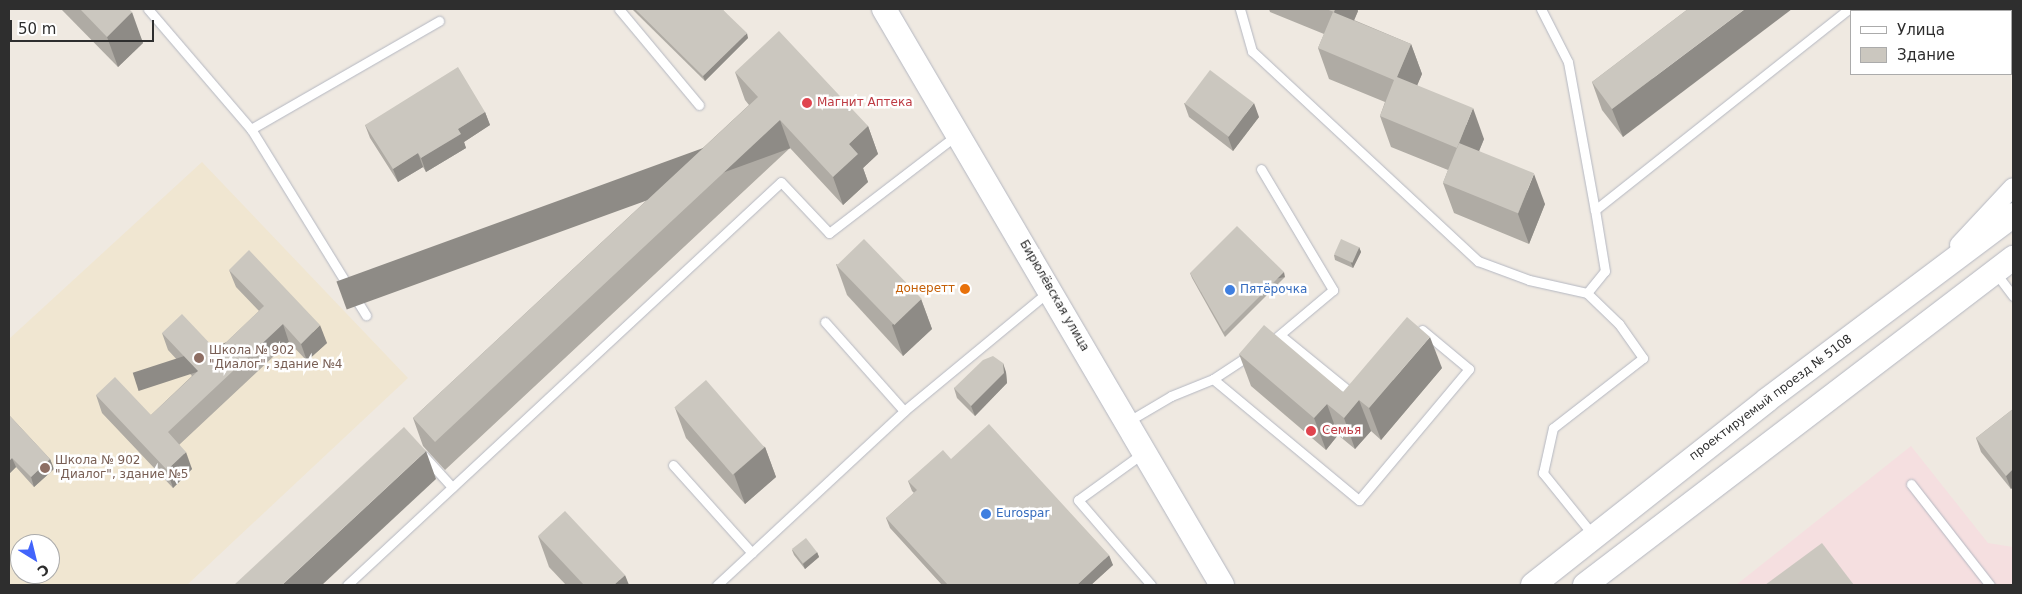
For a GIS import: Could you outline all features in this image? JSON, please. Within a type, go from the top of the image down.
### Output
[{"type":"main road","name":"Бирюлёвская улица","points":[[884,9],[1051,290],[1222,585]]},
{"type":"main road","name":"проектируемый проезд № 5108","points":[[1533,585],[1593,535],[2013,215]]},
{"type":"main road","points":[[1585,585],[2013,258]]},
{"type":"street","points":[[1926,280],[2013,188]]},
{"type":"lane","points":[[148,9],[251,129],[366,315]]},
{"type":"lane","points":[[618,9],[698,105]]},
{"type":"lane","points":[[1240,9],[1252,51],[1478,261],[1528,280],[1587,293],[1619,324],[1642,358],[1553,428],[1543,473],[1593,535]]},
{"type":"lane","points":[[1541,9],[1568,62],[1605,271],[1587,293]]},
{"type":"lane","points":[[1595,210],[1849,9]]},
{"type":"lane","points":[[251,129],[439,21]]},
{"type":"lane","points":[[347,585],[781,182],[829,233],[958,134]]},
{"type":"lane","points":[[1127,422],[1171,396],[1212,379],[1262,347],[1280,335],[1332,290],[1261,169]]},
{"type":"lane","points":[[1994,272],[2013,296]]},
{"type":"lane","points":[[717,585],[904,411],[1051,290]]},
{"type":"lane","points":[[825,322],[904,411]]},
{"type":"lane","points":[[1212,379],[1359,500],[1468,369],[1414,324]]},
{"type":"lane","points":[[1280,335],[1354,396],[1360,389]]},
{"type":"lane","points":[[420,452],[452,488]]},
{"type":"lane","points":[[1144,452],[1078,500],[1151,585]]},
{"type":"lane","points":[[673,465],[752,552]]},
{"type":"lane","points":[[1911,484],[1990,585]]},
{"type":"shaded area","name":"Школа № 902 \"Диалог\", здание №4","points":[[202,162],[408,378],[187,585],[9,585],[9,339]]},
{"type":"shaded area","points":[[1911,446],[1988,543],[2013,547],[2013,585],[1736,585]]},
{"type":"building","points":[[80,9],[129,9],[132,12],[107,37]]},
{"type":"building","points":[[635,9],[722,9],[747,33],[703,76]]},
{"type":"building","points":[[1688,9],[1745,9],[1612,109],[1592,82]]},
{"type":"building","points":[[1333,12],[1411,44],[1397,77],[1473,108],[1457,148],[1380,116],[1394,80],[1318,48]]},
{"type":"building","points":[[779,31],[868,126],[849,144],[858,154],[833,177],[780,120],[435,442],[413,418],[758,97],[735,72]]},
{"type":"building","points":[[458,67],[485,112],[458,129],[461,134],[421,158],[418,153],[393,169],[365,125]]},
{"type":"building","points":[[1210,70],[1254,103],[1229,137],[1185,104]]},
{"type":"building","points":[[1459,143],[1534,173],[1518,213],[1443,183]]},
{"type":"building","points":[[1237,226],[1284,272],[1224,332],[1190,273]]},
{"type":"building","points":[[864,239],[922,299],[894,325],[837,265]]},
{"type":"building","points":[[1341,239],[1359,247],[1352,263],[1334,255]]},
{"type":"building","points":[[249,250],[320,325],[301,344],[283,324],[168,432],[186,452],[167,470],[96,395],[115,377],[151,415],[198,371],[162,333],[182,314],[217,351],[264,306],[229,270]]},
{"type":"building","points":[[1407,317],[1430,337],[1369,408],[1359,400],[1344,418],[1327,404],[1314,418],[1239,354],[1264,325],[1343,392]]},
{"type":"building","points":[[993,356],[1003,363],[1004,373],[971,406],[954,388],[983,360]]},
{"type":"building","points":[[706,380],[764,447],[733,475],[674,408]]},
{"type":"building","points":[[2013,409],[2013,469],[2006,476],[1976,438]]},
{"type":"building","points":[[9,415],[50,459],[31,477],[12,458],[9,461]]},
{"type":"building","name":"Eurospar","points":[[989,424],[1109,555],[1077,585],[948,585],[886,518],[917,490],[908,481],[943,450],[951,459]]},
{"type":"building","points":[[404,427],[426,451],[282,585],[234,585]]},
{"type":"building","points":[[565,511],[625,575],[614,585],[584,585],[538,536]]},
{"type":"building","points":[[806,538],[817,552],[803,563],[792,549]]},
{"type":"building","points":[[1822,543],[1854,585],[1765,585]]},
{"type":"place","name":"Магнит Аптека","points":[[807,103]]},
{"type":"place","name":"донеретт","points":[[965,289]]},
{"type":"place","name":"Пятёрочка","points":[[1230,290]]},
{"type":"place","name":"Школа № 902 \"Диалог\", здание №4","points":[[199,358]]},
{"type":"place","name":"Семья","points":[[1311,431]]},
{"type":"place","name":"Школа № 902 \"Диалог\", здание №5","points":[[45,468]]},
{"type":"place","name":"Eurospar","points":[[986,514]]}]
